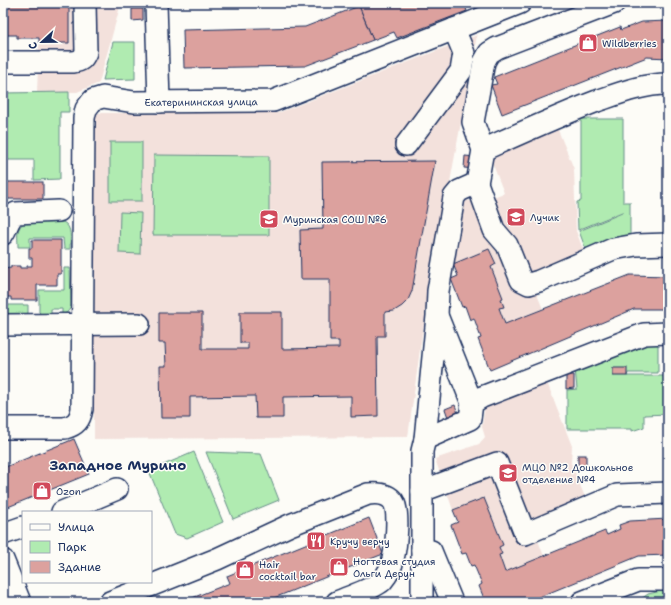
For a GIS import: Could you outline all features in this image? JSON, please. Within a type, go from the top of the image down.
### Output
[{"type":"street","points":[[3,62],[79,62],[86,52],[86,3]]},
{"type":"street","points":[[156,3],[159,102]]},
{"type":"street","name":"Екатерининская улица","points":[[3,428],[65,428],[72,426],[77,422],[82,409],[84,118],[86,109],[93,100],[103,97],[134,102],[273,101],[520,3]]},
{"type":"street","points":[[614,3],[504,45],[489,53],[481,72],[473,122],[483,150],[476,183],[494,230],[507,245],[521,280],[529,284],[613,248],[636,245],[668,244]]},
{"type":"street","points":[[406,145],[461,71],[464,53],[454,29]]},
{"type":"street","points":[[483,150],[574,110],[624,91],[650,85],[668,84]]},
{"type":"street","points":[[422,602],[422,451],[437,316],[438,291],[454,197],[459,191],[476,183]]},
{"type":"street","points":[[3,234],[11,216],[16,213],[59,211]]},
{"type":"street","points":[[424,438],[470,419],[472,402],[437,316]]},
{"type":"street","points":[[3,325],[139,324]]},
{"type":"street","points":[[472,402],[644,334],[668,333]]},
{"type":"street","points":[[422,491],[497,463],[525,534],[617,495],[668,493]]},
{"type":"street","points":[[64,511],[118,489]]},
{"type":"street","points":[[110,602],[217,559],[290,524],[368,494],[377,492],[389,496],[394,502],[396,515],[393,560],[388,573],[374,586],[337,602]]},
{"type":"street","points":[[3,534],[22,527]]},
{"type":"street","points":[[422,550],[431,551],[452,602]]},
{"type":"street","points":[[3,560],[20,602]]},
{"type":"street","points":[[582,602],[638,580],[668,580]]},
{"type":"shaded area","points":[[69,3],[121,3],[99,83],[77,92],[37,92],[39,43],[69,43]]},
{"type":"shaded area","name":"Муринская СОШ №6","points":[[477,35],[422,335],[408,437],[94,439],[94,113],[278,113]]},
{"type":"shaded area","name":"Лучик","points":[[556,125],[574,169],[576,231],[585,254],[536,292],[543,309],[505,324],[499,308],[504,306],[501,299],[503,298],[491,267],[496,264],[489,249],[453,264],[460,198],[477,203],[504,193],[490,157]]},
{"type":"shaded area","name":"МЦО №2 Дошкольное отделение №4","points":[[546,380],[572,446],[571,463],[587,502],[534,530],[544,556],[505,572],[499,555],[502,554],[499,547],[503,545],[490,513],[453,510],[435,459],[479,444],[485,437],[482,427],[485,405]]},
{"type":"green space","points":[[113,42],[135,42],[135,79],[103,80]]},
{"type":"green space","points":[[69,92],[69,112],[60,112],[60,179],[34,180],[34,160],[3,160],[3,93]]},
{"type":"green space","points":[[581,119],[623,119],[623,202],[630,202],[630,238],[586,250],[579,231],[622,212],[578,230],[577,202],[581,201]]},
{"type":"green space","points":[[110,142],[142,142],[142,201],[110,201]]},
{"type":"green space","points":[[154,155],[269,156],[269,235],[153,235]]},
{"type":"green space","points":[[120,212],[141,213],[140,254],[119,253]]},
{"type":"green space","points":[[26,222],[63,222],[70,230],[70,249],[64,249],[63,238],[30,238],[30,247],[18,247],[19,229],[22,224]]},
{"type":"green space","points":[[64,268],[70,268],[70,309],[64,314],[62,314],[62,309],[51,309],[51,314],[41,314],[39,312],[39,290],[64,290]]},
{"type":"green space","points":[[6,305],[28,305],[28,313],[7,314]]},
{"type":"green space","points":[[658,341],[658,373],[628,373],[627,376],[668,376],[668,414],[644,415],[644,427],[632,431],[632,429],[567,429],[567,390],[577,389],[575,368],[609,355]]},
{"type":"green space","points":[[194,452],[223,522],[187,538],[175,534],[149,471]]},
{"type":"green space","points":[[206,452],[261,454],[279,500],[233,519]]},
{"type":"green space","points":[[668,591],[668,602],[637,602],[648,594]]},
{"type":"building","points":[[3,3],[69,3],[69,43],[39,43],[39,38],[17,38],[17,35],[3,35]]},
{"type":"building","points":[[366,3],[464,3],[467,11],[397,38],[394,32],[373,40],[359,6]]},
{"type":"building","points":[[359,6],[373,40],[305,66],[184,68],[183,30],[305,27]]},
{"type":"building","points":[[132,9],[143,9],[143,20],[132,21]]},
{"type":"building","points":[[668,21],[668,58],[647,57],[502,114],[491,85],[497,84],[494,77],[620,27],[621,30],[642,22]]},
{"type":"building","points":[[465,156],[476,157],[475,169],[464,168]]},
{"type":"building","points":[[435,161],[412,291],[408,300],[402,306],[394,311],[385,312],[385,336],[377,336],[378,416],[351,417],[351,396],[283,397],[283,418],[256,418],[255,396],[190,397],[190,418],[161,418],[160,366],[166,366],[165,343],[159,343],[159,313],[202,313],[202,349],[248,349],[248,343],[240,343],[240,312],[282,312],[282,349],[339,348],[339,341],[330,341],[330,279],[301,279],[300,230],[323,229],[322,162]]},
{"type":"building","points":[[3,182],[43,182],[43,199],[3,199]]},
{"type":"building","points":[[32,240],[61,240],[61,274],[57,274],[57,285],[37,285],[37,300],[11,300],[11,297],[4,297],[3,300],[3,269],[11,268],[11,266],[27,268],[27,266],[32,266],[32,258],[29,258],[29,248],[32,248]]},
{"type":"building","points":[[489,249],[496,264],[491,267],[503,298],[501,299],[504,307],[499,308],[505,324],[630,275],[668,276],[668,309],[634,309],[490,370],[478,339],[481,338],[474,318],[470,320],[465,306],[462,307],[451,279],[458,276],[453,264]]},
{"type":"building","points":[[613,368],[627,368],[627,376],[613,376]]},
{"type":"building","points":[[566,375],[574,375],[574,388],[566,389]]},
{"type":"building","points":[[455,405],[459,416],[449,420],[445,409]]},
{"type":"building","points":[[74,439],[89,474],[3,509],[3,468]]},
{"type":"building","points":[[578,455],[586,455],[586,469],[578,469]]},
{"type":"building","points":[[484,498],[503,545],[499,547],[502,554],[499,555],[505,572],[605,531],[607,535],[620,529],[619,525],[630,521],[668,519],[668,555],[639,556],[527,602],[488,602],[487,600],[485,601],[479,586],[482,584],[474,565],[471,566],[466,553],[462,554],[451,525],[458,522],[453,510]]},
{"type":"building","points":[[369,518],[383,554],[264,602],[182,602],[230,583],[227,576]]},
{"type":"place","name":"Wildberries","points":[[588,43]]},
{"type":"place","name":"Лучик","points":[[516,217]]},
{"type":"place","name":"Муринская СОШ №6","points":[[269,219]]},
{"type":"place","name":"МЦО №2 Дошкольное отделение №4","points":[[508,473]]},
{"type":"place","name":"Ozon","points":[[42,491]]},
{"type":"place","name":"Кручу верчу","points":[[316,541]]},
{"type":"place","name":"Ногтевая студия Ольги Дерун","points":[[339,567]]},
{"type":"place","name":"Hair cocktail bar","points":[[245,570]]},
{"type":"district","name":"Западное Мурино","points":[[118,465]]}]
